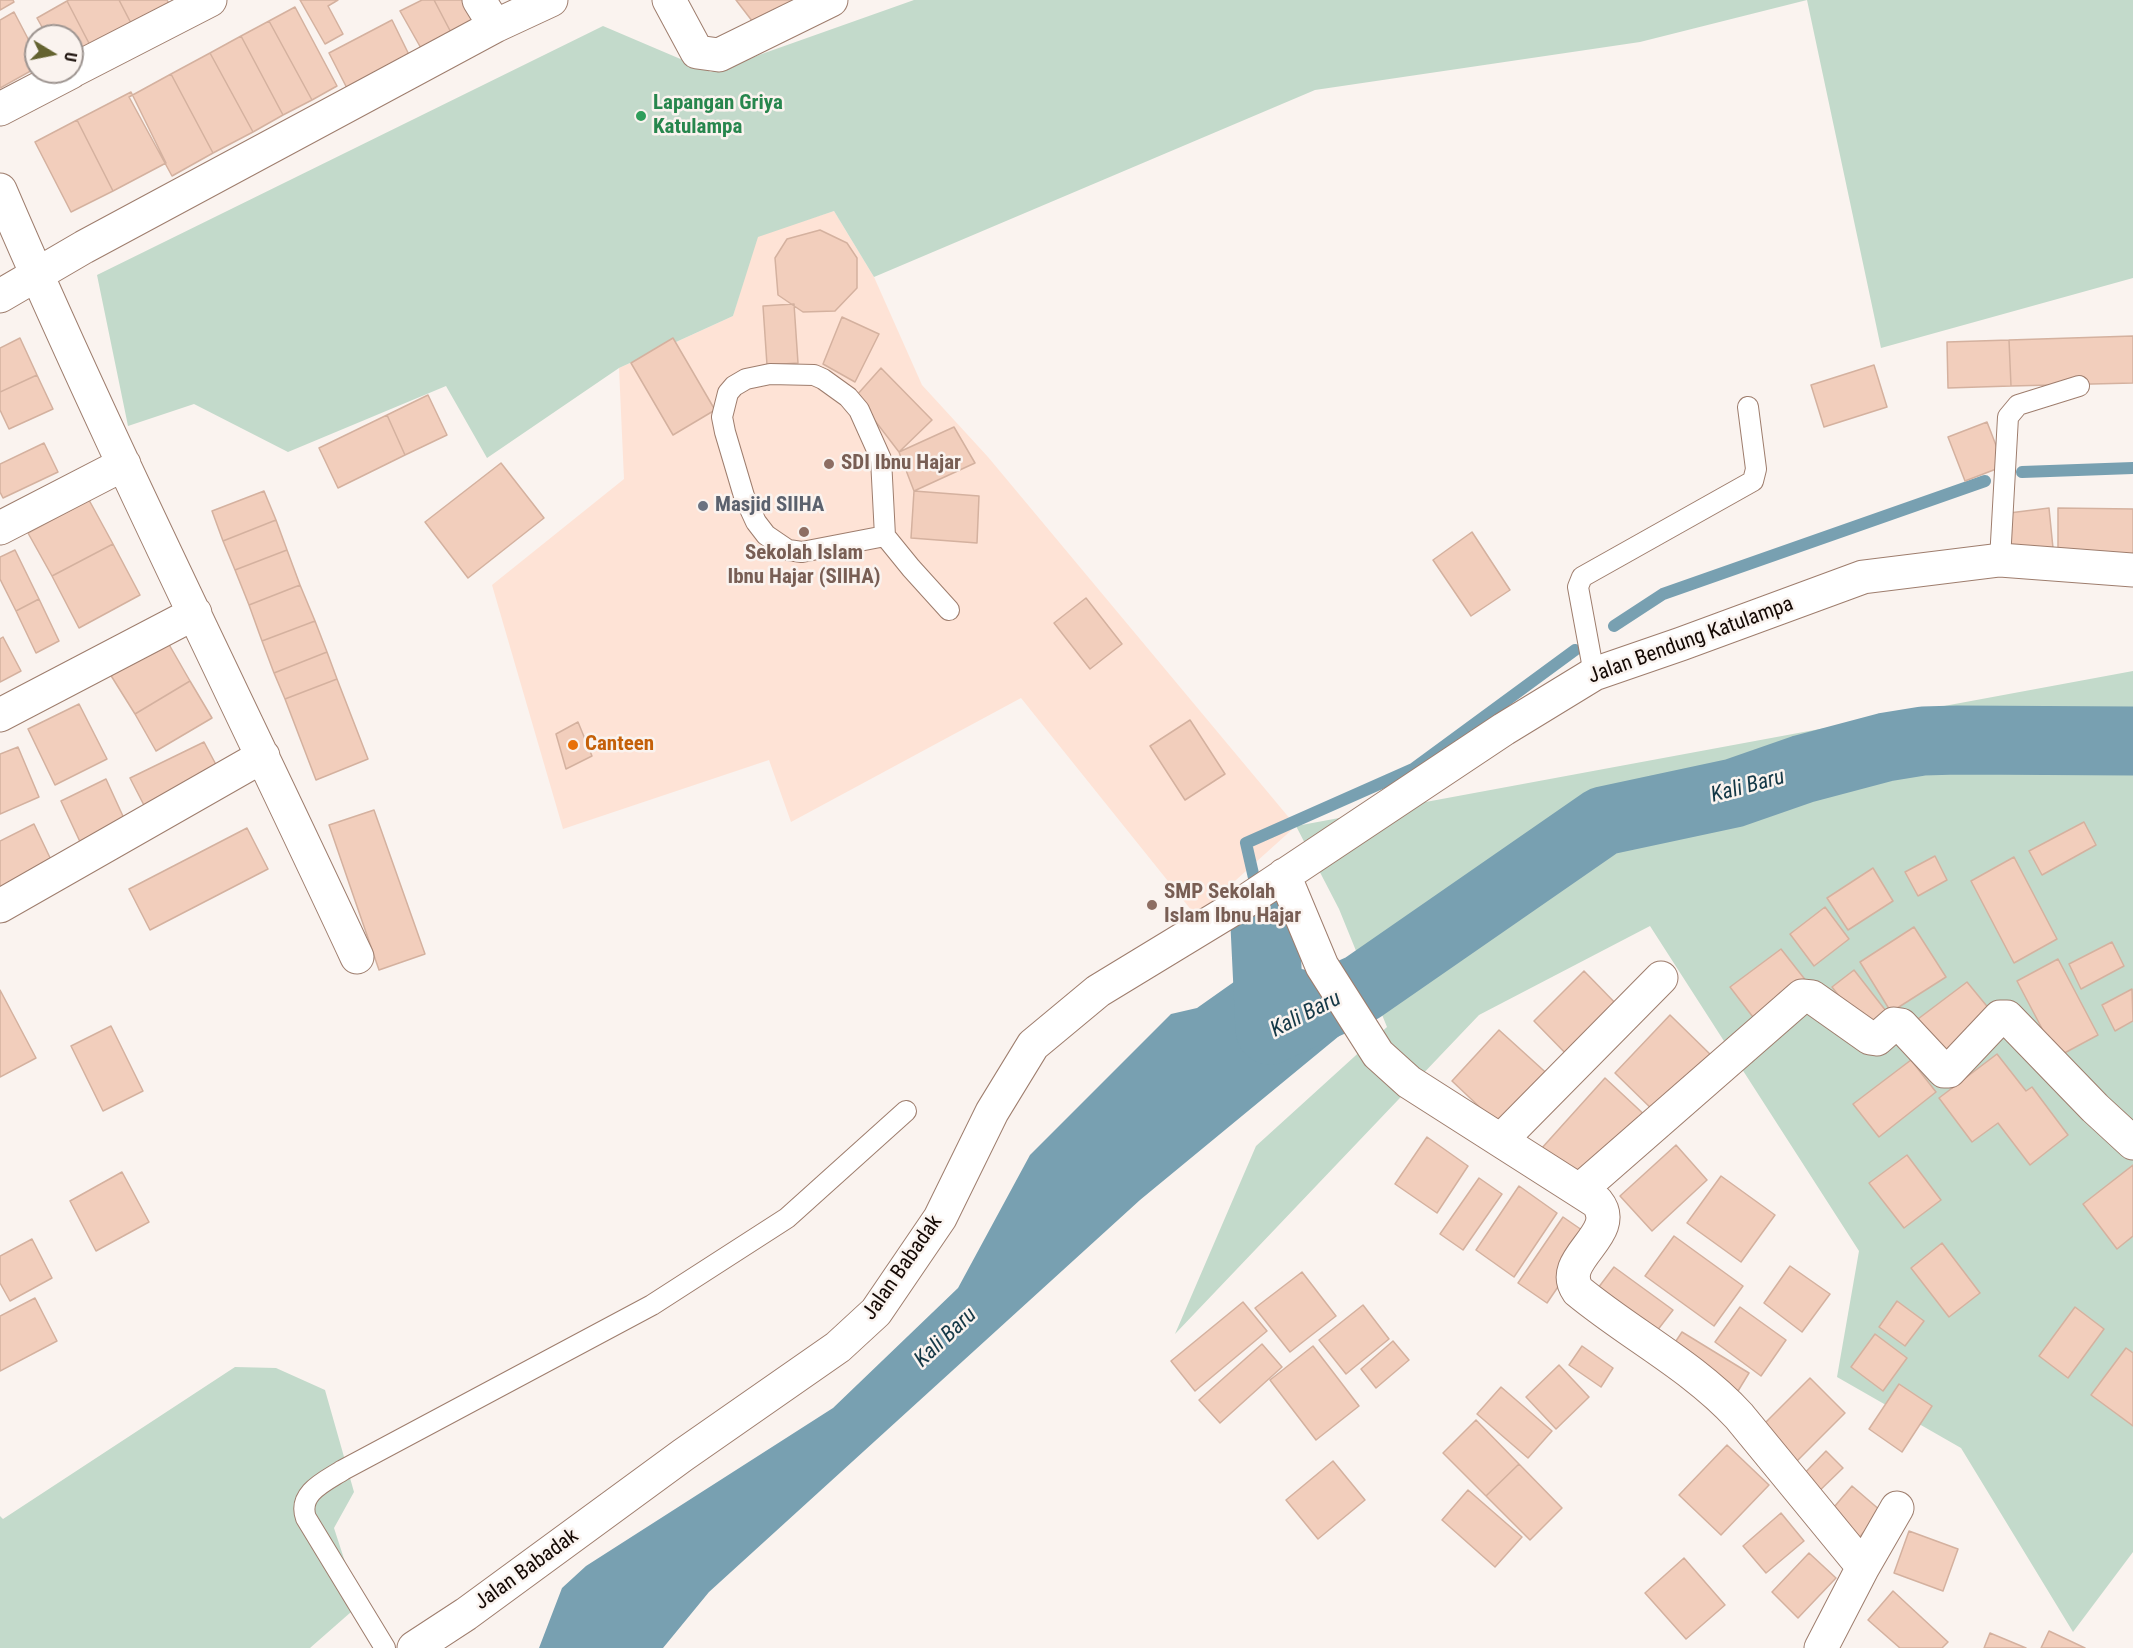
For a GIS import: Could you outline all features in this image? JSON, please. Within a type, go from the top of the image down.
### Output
[{"type":"street","points":[[84,65],[210,0]]},
{"type":"street","points":[[0,296],[487,13],[551,0]]},
{"type":"street","points":[[669,0],[697,52],[719,55],[831,0]]},
{"type":"street","points":[[0,109],[48,84]]},
{"type":"street","points":[[0,190],[124,465],[264,756],[357,957]]},
{"type":"street","points":[[0,528],[124,465]]},
{"type":"street","name":"Jalan Bendung Katulampa","points":[[1266,887],[1504,729],[1594,674],[1863,577],[2000,560],[2133,570]]},
{"type":"street","points":[[0,715],[195,613]]},
{"type":"street","points":[[0,906],[264,756]]},
{"type":"street","points":[[1266,887],[1322,966],[1378,1054],[1409,1082],[1600,1205],[1604,1219],[1603,1225],[1575,1267],[1572,1281],[1578,1291],[1682,1366],[1722,1398],[1863,1567]]},
{"type":"street","name":"Jalan Babadak","points":[[414,1648],[466,1614],[837,1347],[864,1324],[876,1312],[940,1218],[992,1112],[1034,1045],[1098,991],[1266,887]]},
{"type":"street","points":[[1501,1140],[1661,978]]},
{"type":"street","points":[[1580,1190],[1802,996],[1812,997],[1870,1038],[1877,1039],[1894,1024],[1901,1025],[1944,1071],[1949,1071],[2000,1017],[2007,1017],[2095,1108],[2133,1143]]},
{"type":"street","points":[[1821,1648],[1897,1508]]},
{"type":"lane","points":[[885,536],[837,547],[798,552],[788,550],[766,535],[748,506],[723,424],[724,402],[734,386],[746,379],[770,374],[814,375],[848,398],[859,410],[881,459],[885,536],[949,610]]},
{"type":"lane","points":[[2000,560],[2003,473],[2008,417],[2018,405],[2079,386]]},
{"type":"lane","points":[[1594,674],[1578,587],[1582,577],[1753,481],[1756,469],[1748,407]]},
{"type":"lane","points":[[385,1648],[306,1518],[303,1510],[304,1504],[313,1490],[343,1470],[652,1305],[787,1218],[906,1111]]},
{"type":"shaded area","name":"Sekolah Islam Ibnu Hajar (SIIHA)","points":[[834,211],[874,277],[922,385],[988,457],[1296,826],[1196,916],[1021,698],[791,822],[769,760],[563,829],[492,585],[624,479],[619,368],[733,316],[756,236]]},
{"type":"green space","points":[[914,0],[1807,0],[1640,42],[1315,90],[874,277],[834,211],[758,237],[733,316],[619,368],[487,458],[446,386],[288,452],[194,404],[128,426],[97,275],[603,26],[711,72]]},
{"type":"green space","points":[[1807,0],[2133,0],[2133,278],[1881,348]]},
{"type":"green space","points":[[2133,671],[2133,1552],[2073,1632],[1961,1448],[1837,1377],[1859,1251],[1650,926],[1479,1015],[1175,1334],[1256,1146],[1387,1027],[1339,909],[1296,826]]},
{"type":"green space","points":[[235,1367],[276,1368],[325,1390],[354,1492],[334,1528],[359,1605],[310,1648],[0,1648],[0,1516],[3,1519]]},
{"type":"water","points":[[1265,960],[1314,972],[1350,1027],[1140,1200],[709,1592],[663,1648],[539,1648],[562,1588],[586,1566],[833,1408],[958,1288],[1030,1155],[1171,1014],[1197,1008]]},
{"type":"building","points":[[0,0],[13,0],[14,2],[0,10]]},
{"type":"building","points":[[119,0],[133,27],[92,49],[84,34],[84,24],[79,24],[67,1]]},
{"type":"building","points":[[119,0],[167,0],[171,7],[133,27]]},
{"type":"building","points":[[300,0],[338,0],[328,6],[343,34],[325,44]]},
{"type":"building","points":[[422,0],[434,0],[456,42],[426,57],[400,11]]},
{"type":"building","points":[[434,0],[468,0],[481,27],[456,42]]},
{"type":"building","points":[[736,0],[797,0],[756,26]]},
{"type":"building","points":[[67,1],[79,24],[40,24],[37,18]]},
{"type":"building","points":[[295,7],[337,86],[312,100],[269,21]]},
{"type":"building","points":[[14,12],[24,31],[24,75],[0,88],[0,20]]},
{"type":"building","points":[[392,20],[415,67],[353,100],[329,53]]},
{"type":"building","points":[[269,21],[312,100],[283,115],[241,36]]},
{"type":"building","points":[[84,34],[92,49],[84,53]]},
{"type":"building","points":[[241,36],[283,115],[253,132],[210,53]]},
{"type":"building","points":[[210,53],[253,132],[213,153],[171,74]]},
{"type":"building","points":[[171,74],[213,153],[172,176],[129,97]]},
{"type":"building","points":[[131,92],[166,163],[113,191],[77,120]]},
{"type":"building","points":[[77,120],[113,191],[71,212],[35,142]]},
{"type":"building","points":[[820,230],[847,243],[857,258],[857,288],[835,311],[803,312],[778,295],[775,258],[787,239]]},
{"type":"building","points":[[794,304],[798,363],[767,365],[763,306]]},
{"type":"building","points":[[842,317],[879,334],[855,382],[823,364]]},
{"type":"building","points":[[2133,336],[2133,383],[2011,386],[2009,340]]},
{"type":"building","points":[[20,338],[37,375],[0,392],[0,348]]},
{"type":"building","points":[[673,338],[715,410],[673,435],[631,363]]},
{"type":"building","points":[[2009,340],[2011,386],[1948,388],[1947,342]]},
{"type":"building","points":[[1874,365],[1887,407],[1824,427],[1811,385]]},
{"type":"building","points":[[881,368],[932,420],[899,452],[856,396]]},
{"type":"building","points":[[37,375],[53,409],[9,429],[0,410],[0,392]]},
{"type":"building","points":[[428,395],[447,435],[405,455],[387,415]]},
{"type":"building","points":[[387,415],[405,455],[338,488],[319,448]]},
{"type":"building","points":[[1987,422],[2004,466],[1965,481],[1948,437]]},
{"type":"building","points":[[954,427],[975,463],[914,491],[899,452]]},
{"type":"building","points":[[44,443],[58,472],[3,498],[0,492],[0,464]]},
{"type":"building","points":[[501,463],[544,518],[468,578],[425,522]]},
{"type":"building","points":[[264,491],[276,520],[223,541],[212,511]]},
{"type":"building","name":"Sekolah Islam Ibnu Hajar (SIIHA)","points":[[914,491],[979,496],[977,543],[911,538]]},
{"type":"building","points":[[89,500],[113,544],[52,576],[28,533]]},
{"type":"building","points":[[2049,508],[2053,548],[2010,552],[2009,513]]},
{"type":"building","points":[[2058,508],[2133,509],[2133,557],[2058,556]]},
{"type":"building","points":[[276,520],[287,550],[235,570],[223,541]]},
{"type":"building","points":[[1472,532],[1510,590],[1471,616],[1433,560]]},
{"type":"building","points":[[113,544],[140,595],[79,628],[52,576]]},
{"type":"building","points":[[15,550],[39,599],[16,611],[0,579],[0,557]]},
{"type":"building","points":[[287,550],[300,585],[249,605],[235,570]]},
{"type":"building","points":[[300,585],[315,621],[262,641],[249,605]]},
{"type":"building","points":[[1086,598],[1122,644],[1090,669],[1054,623]]},
{"type":"building","points":[[39,599],[59,641],[36,653],[16,611]]},
{"type":"building","points":[[315,621],[327,652],[274,673],[262,641]]},
{"type":"building","points":[[3,637],[21,671],[0,682],[0,639]]},
{"type":"building","points":[[167,641],[190,681],[135,714],[110,674]]},
{"type":"building","points":[[327,652],[337,679],[285,699],[274,673]]},
{"type":"building","points":[[337,679],[368,759],[316,780],[285,699]]},
{"type":"building","points":[[190,681],[212,718],[156,751],[135,714]]},
{"type":"building","points":[[79,704],[107,759],[55,785],[28,729]]},
{"type":"building","points":[[1190,720],[1225,774],[1185,800],[1150,746]]},
{"type":"building","name":"Canteen","points":[[578,722],[592,756],[566,769],[556,734]]},
{"type":"building","points":[[204,742],[222,776],[148,813],[130,778]]},
{"type":"building","points":[[18,747],[39,797],[0,814],[0,754]]},
{"type":"building","points":[[106,779],[127,825],[82,846],[61,801]]},
{"type":"building","points":[[374,810],[425,954],[379,970],[329,825]]},
{"type":"building","points":[[2084,822],[2096,845],[2042,875],[2029,851]]},
{"type":"building","points":[[34,824],[53,864],[0,889],[0,841]]},
{"type":"building","points":[[247,828],[268,869],[150,930],[129,889]]},
{"type":"building","points":[[1935,856],[1947,880],[1918,896],[1905,872]]},
{"type":"building","points":[[2014,857],[2057,939],[2014,963],[1971,881]]},
{"type":"building","points":[[1873,868],[1893,901],[1848,930],[1827,898]]},
{"type":"building","points":[[1825,907],[1849,939],[1814,966],[1790,934]]},
{"type":"building","points":[[1914,927],[1946,977],[1891,1012],[1860,962]]},
{"type":"building","points":[[2112,942],[2124,966],[2081,989],[2069,964]]},
{"type":"building","points":[[1781,949],[1807,982],[1756,1021],[1730,987]]},
{"type":"building","points":[[2058,959],[2098,1035],[2057,1057],[2017,981]]},
{"type":"building","points":[[1854,970],[1886,1011],[1864,1028],[1832,987]]},
{"type":"building","points":[[1584,971],[1624,1012],[1574,1062],[1534,1021]]},
{"type":"building","points":[[1967,982],[1995,1016],[1946,1066],[1910,1025]]},
{"type":"building","points":[[2132,989],[2133,1021],[2115,1031],[2102,1005]]},
{"type":"building","points":[[0,990],[36,1058],[0,1077]]},
{"type":"building","points":[[1670,1015],[1715,1059],[1660,1117],[1615,1073]]},
{"type":"building","points":[[111,1026],[143,1091],[103,1111],[71,1046]]},
{"type":"building","points":[[1499,1030],[1553,1079],[1505,1131],[1452,1081]]},
{"type":"building","points":[[1997,1054],[2026,1091],[2032,1087],[2068,1135],[2030,1165],[1998,1123],[1972,1142],[1939,1098]]},
{"type":"building","points":[[1911,1060],[1936,1092],[1879,1137],[1853,1104]]},
{"type":"building","points":[[1605,1078],[1649,1119],[1587,1181],[1541,1149]]},
{"type":"building","points":[[1427,1137],[1468,1166],[1437,1213],[1395,1184]]},
{"type":"building","points":[[1676,1145],[1707,1180],[1652,1231],[1620,1196]]},
{"type":"building","points":[[1907,1155],[1941,1200],[1904,1228],[1869,1183]]},
{"type":"building","points":[[2133,1165],[2133,1236],[2117,1249],[2083,1204]]},
{"type":"building","points":[[122,1172],[149,1222],[96,1251],[70,1201]]},
{"type":"building","points":[[1721,1176],[1775,1215],[1741,1262],[1687,1223]]},
{"type":"building","points":[[1479,1178],[1502,1194],[1463,1250],[1440,1234]]},
{"type":"building","points":[[1519,1186],[1557,1213],[1514,1277],[1476,1250]]},
{"type":"building","points":[[1563,1217],[1592,1237],[1547,1303],[1518,1283]]},
{"type":"building","points":[[1674,1236],[1743,1286],[1714,1326],[1645,1276]]},
{"type":"building","points":[[32,1239],[52,1278],[10,1301],[0,1283],[0,1256]]},
{"type":"building","points":[[1942,1243],[1980,1293],[1949,1317],[1911,1268]]},
{"type":"building","points":[[1790,1266],[1830,1294],[1802,1332],[1764,1303]]},
{"type":"building","points":[[1614,1267],[1673,1310],[1653,1336],[1595,1292]]},
{"type":"building","points":[[1302,1272],[1336,1316],[1290,1352],[1255,1308]]},
{"type":"building","points":[[35,1298],[57,1341],[0,1371],[0,1316]]},
{"type":"building","points":[[1897,1301],[1924,1321],[1905,1346],[1879,1327]]},
{"type":"building","points":[[1243,1302],[1267,1331],[1195,1391],[1171,1361]]},
{"type":"building","points":[[1363,1305],[1389,1339],[1346,1374],[1319,1340]]},
{"type":"building","points":[[1740,1307],[1786,1340],[1761,1376],[1715,1342]]},
{"type":"building","points":[[2075,1307],[2104,1329],[2068,1378],[2039,1356]]},
{"type":"building","points":[[1682,1332],[1749,1373],[1738,1391],[1670,1350]]},
{"type":"building","points":[[1875,1334],[1907,1358],[1883,1391],[1851,1367]]},
{"type":"building","points":[[1393,1341],[1409,1360],[1376,1388],[1361,1369]]},
{"type":"building","points":[[1262,1344],[1282,1367],[1220,1423],[1199,1400]]},
{"type":"building","points":[[1313,1346],[1359,1406],[1316,1440],[1270,1380]]},
{"type":"building","points":[[1582,1346],[1613,1368],[1601,1387],[1569,1365]]},
{"type":"building","points":[[2126,1348],[2133,1353],[2133,1426],[2091,1395]]},
{"type":"building","points":[[1559,1365],[1589,1397],[1556,1429],[1526,1397]]},
{"type":"building","points":[[1810,1378],[1845,1413],[1795,1463],[1760,1428]]},
{"type":"building","points":[[1899,1384],[1932,1406],[1902,1452],[1869,1429]]},
{"type":"building","points":[[1501,1387],[1552,1431],[1528,1458],[1477,1414]]},
{"type":"building","points":[[1476,1420],[1519,1464],[1486,1496],[1443,1453]]},
{"type":"building","points":[[1727,1445],[1769,1485],[1721,1535],[1679,1495]]},
{"type":"building","points":[[1826,1451],[1843,1468],[1814,1496],[1798,1480]]},
{"type":"building","points":[[1333,1461],[1365,1500],[1318,1539],[1286,1500]]},
{"type":"building","points":[[1519,1464],[1562,1508],[1530,1540],[1486,1496]]},
{"type":"building","points":[[1852,1486],[1881,1511],[1858,1539],[1829,1513]]},
{"type":"building","points":[[1468,1490],[1522,1537],[1495,1567],[1442,1520]]},
{"type":"building","points":[[1781,1513],[1804,1541],[1766,1573],[1743,1546]]},
{"type":"building","points":[[1909,1531],[1958,1549],[1943,1591],[1894,1573]]},
{"type":"building","points":[[1809,1553],[1836,1578],[1798,1618],[1772,1592]]},
{"type":"building","points":[[1684,1558],[1725,1605],[1686,1639],[1645,1593]]},
{"type":"building","points":[[1893,1591],[1948,1642],[1942,1648],[1900,1648],[1868,1620]]},
{"type":"building","points":[[2049,1631],[2085,1648],[2041,1648]]},
{"type":"building","points":[[1990,1633],[2026,1648],[1984,1648]]},
{"type":"waterway","points":[[2022,472],[2133,468]]},
{"type":"waterway","points":[[1614,626],[1663,594],[1985,481]]},
{"type":"waterway","points":[[1265,926],[1246,843],[1413,769],[1575,650]]},
{"type":"waterway","name":"Kali Baru","points":[[1271,1029],[1362,988],[1603,821],[1734,793],[1803,769],[1886,747],[1923,741],[2133,741]]},
{"type":"waterway","points":[[1265,926],[1270,1030]]},
{"type":"place","name":"Lapangan Griya Katulampa","points":[[641,116]]},
{"type":"place","name":"SDI Ibnu Hajar","points":[[829,464]]},
{"type":"place","name":"Masjid SIIHA","points":[[703,506]]},
{"type":"place","name":"Sekolah Islam Ibnu Hajar (SIIHA)","points":[[804,532]]},
{"type":"place","name":"Canteen","points":[[573,745]]},
{"type":"place","name":"SMP Sekolah Islam Ibnu Hajar","points":[[1152,905]]}]
